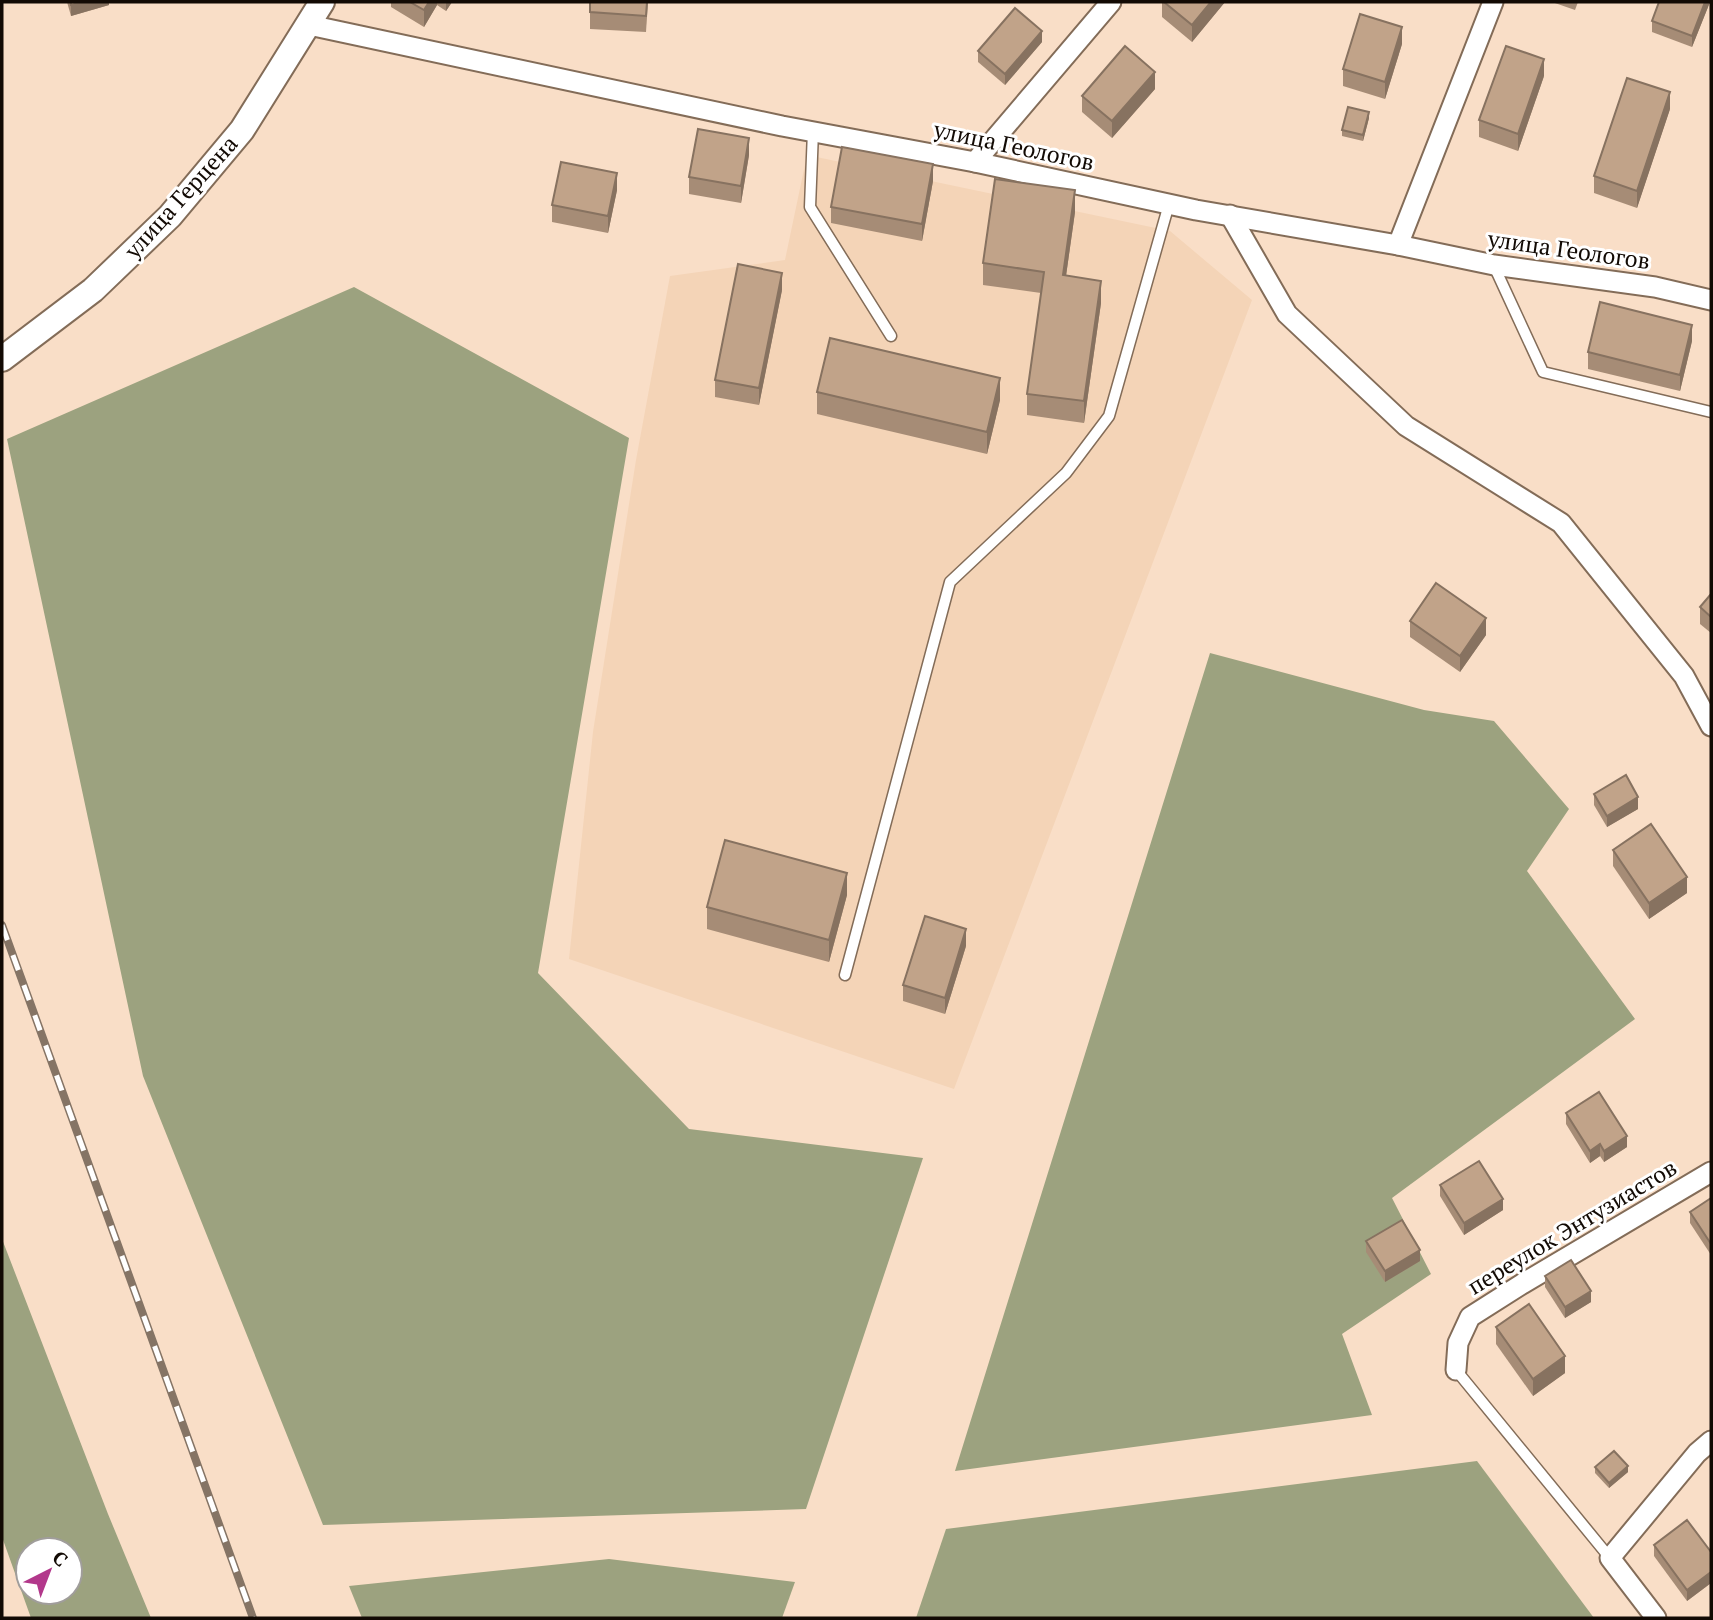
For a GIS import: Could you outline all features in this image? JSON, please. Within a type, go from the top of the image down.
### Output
[{"type":"street","name":"улица Герцена","points":[[2,359],[93,290],[170,216],[242,130],[322,2]]},
{"type":"street","points":[[975,162],[1111,2]]},
{"type":"street","points":[[1398,245],[1493,2]]},
{"type":"street","name":"улица Геологов","points":[[309,25],[1169,204],[1494,265],[1655,287],[1711,300]]},
{"type":"street","points":[[1230,215],[1287,314],[1406,426],[1561,523],[1684,676],[1711,726]]},
{"type":"street","name":"переулок Энтузиастов","points":[[1456,1370],[1458,1343],[1470,1317],[1711,1172]]},
{"type":"street","points":[[1656,1618],[1609,1558],[1697,1452],[1711,1441]]},
{"type":"lane","points":[[813,131],[810,207],[891,336]]},
{"type":"lane","points":[[845,975],[950,582],[1066,473],[1109,416],[1169,204]]},
{"type":"lane","points":[[1494,265],[1543,372],[1711,412]]},
{"type":"lane","points":[[1456,1370],[1609,1558]]},
{"type":"shaded area","points":[[807,155],[1170,231],[1252,300],[954,1089],[569,959],[593,732],[636,460],[670,276],[785,260]]},
{"type":"green space","points":[[354,287],[629,438],[538,973],[689,1129],[923,1158],[806,1509],[323,1525],[143,1076],[7,439]]},
{"type":"green space","points":[[1210,653],[1424,710],[1494,721],[1569,809],[1527,871],[1635,1019],[1392,1198],[1431,1274],[1342,1334],[1372,1415],[955,1471]]},
{"type":"green space","points":[[2,1239],[151,1618],[31,1618],[27,1606],[84,1606],[84,1536],[14,1536],[14,1571],[2,1537]]},
{"type":"green space","points":[[1477,1461],[1594,1618],[916,1618],[946,1529]]},
{"type":"green space","points":[[609,1559],[795,1582],[782,1618],[362,1618],[349,1586]]},
{"type":"building","points":[[410,2],[429,2],[424,10]]},
{"type":"building","points":[[590,2],[647,2],[646,16],[590,12]]},
{"type":"building","points":[[1164,2],[1211,2],[1192,25]]},
{"type":"building","points":[[1659,2],[1705,2],[1692,36],[1652,21]]},
{"type":"building","points":[[1015,8],[1042,31],[1005,74],[978,51]]},
{"type":"building","points":[[1360,14],[1402,27],[1385,82],[1343,69]]},
{"type":"building","points":[[1125,46],[1155,72],[1112,121],[1082,96]]},
{"type":"building","points":[[1506,46],[1544,59],[1518,134],[1479,120]]},
{"type":"building","points":[[1627,78],[1670,92],[1637,191],[1594,176]]},
{"type":"building","points":[[1348,107],[1369,112],[1363,135],[1342,130]]},
{"type":"building","points":[[698,129],[749,138],[741,186],[689,177]]},
{"type":"building","points":[[842,147],[933,164],[922,224],[831,207]]},
{"type":"building","points":[[561,162],[617,173],[608,216],[552,205]]},
{"type":"building","points":[[995,179],[1075,190],[1063,275],[1101,281],[1084,401],[1027,394],[1044,272],[983,263]]},
{"type":"building","points":[[738,264],[782,273],[759,388],[715,380]]},
{"type":"building","points":[[1600,302],[1692,325],[1680,375],[1588,352]]},
{"type":"building","points":[[830,338],[1000,378],[987,432],[817,392]]},
{"type":"building","points":[[1436,583],[1486,618],[1460,656],[1410,621]]},
{"type":"building","points":[[1711,594],[1711,617],[1700,607]]},
{"type":"building","points":[[1626,775],[1638,797],[1607,816],[1594,794]]},
{"type":"building","points":[[1651,824],[1687,877],[1649,903],[1613,850]]},
{"type":"building","points":[[725,840],[847,873],[829,940],[707,907]]},
{"type":"building","points":[[925,916],[966,929],[945,998],[903,985]]},
{"type":"building","points":[[1599,1092],[1627,1136],[1604,1151],[1600,1144],[1590,1151],[1566,1113]]},
{"type":"building","points":[[1479,1161],[1503,1199],[1464,1223],[1440,1185]]},
{"type":"building","points":[[1711,1198],[1711,1244],[1690,1212]]},
{"type":"building","points":[[1402,1220],[1420,1250],[1385,1271],[1366,1241]]},
{"type":"building","points":[[1571,1260],[1591,1291],[1565,1307],[1545,1276]]},
{"type":"building","points":[[1529,1304],[1565,1356],[1533,1379],[1496,1327]]},
{"type":"building","points":[[1614,1451],[1628,1466],[1609,1483],[1595,1467]]},
{"type":"building","points":[[1687,1520],[1711,1552],[1711,1572],[1687,1590],[1654,1545]]},
{"type":"railway","points":[[2,925],[253,1618]]}]
